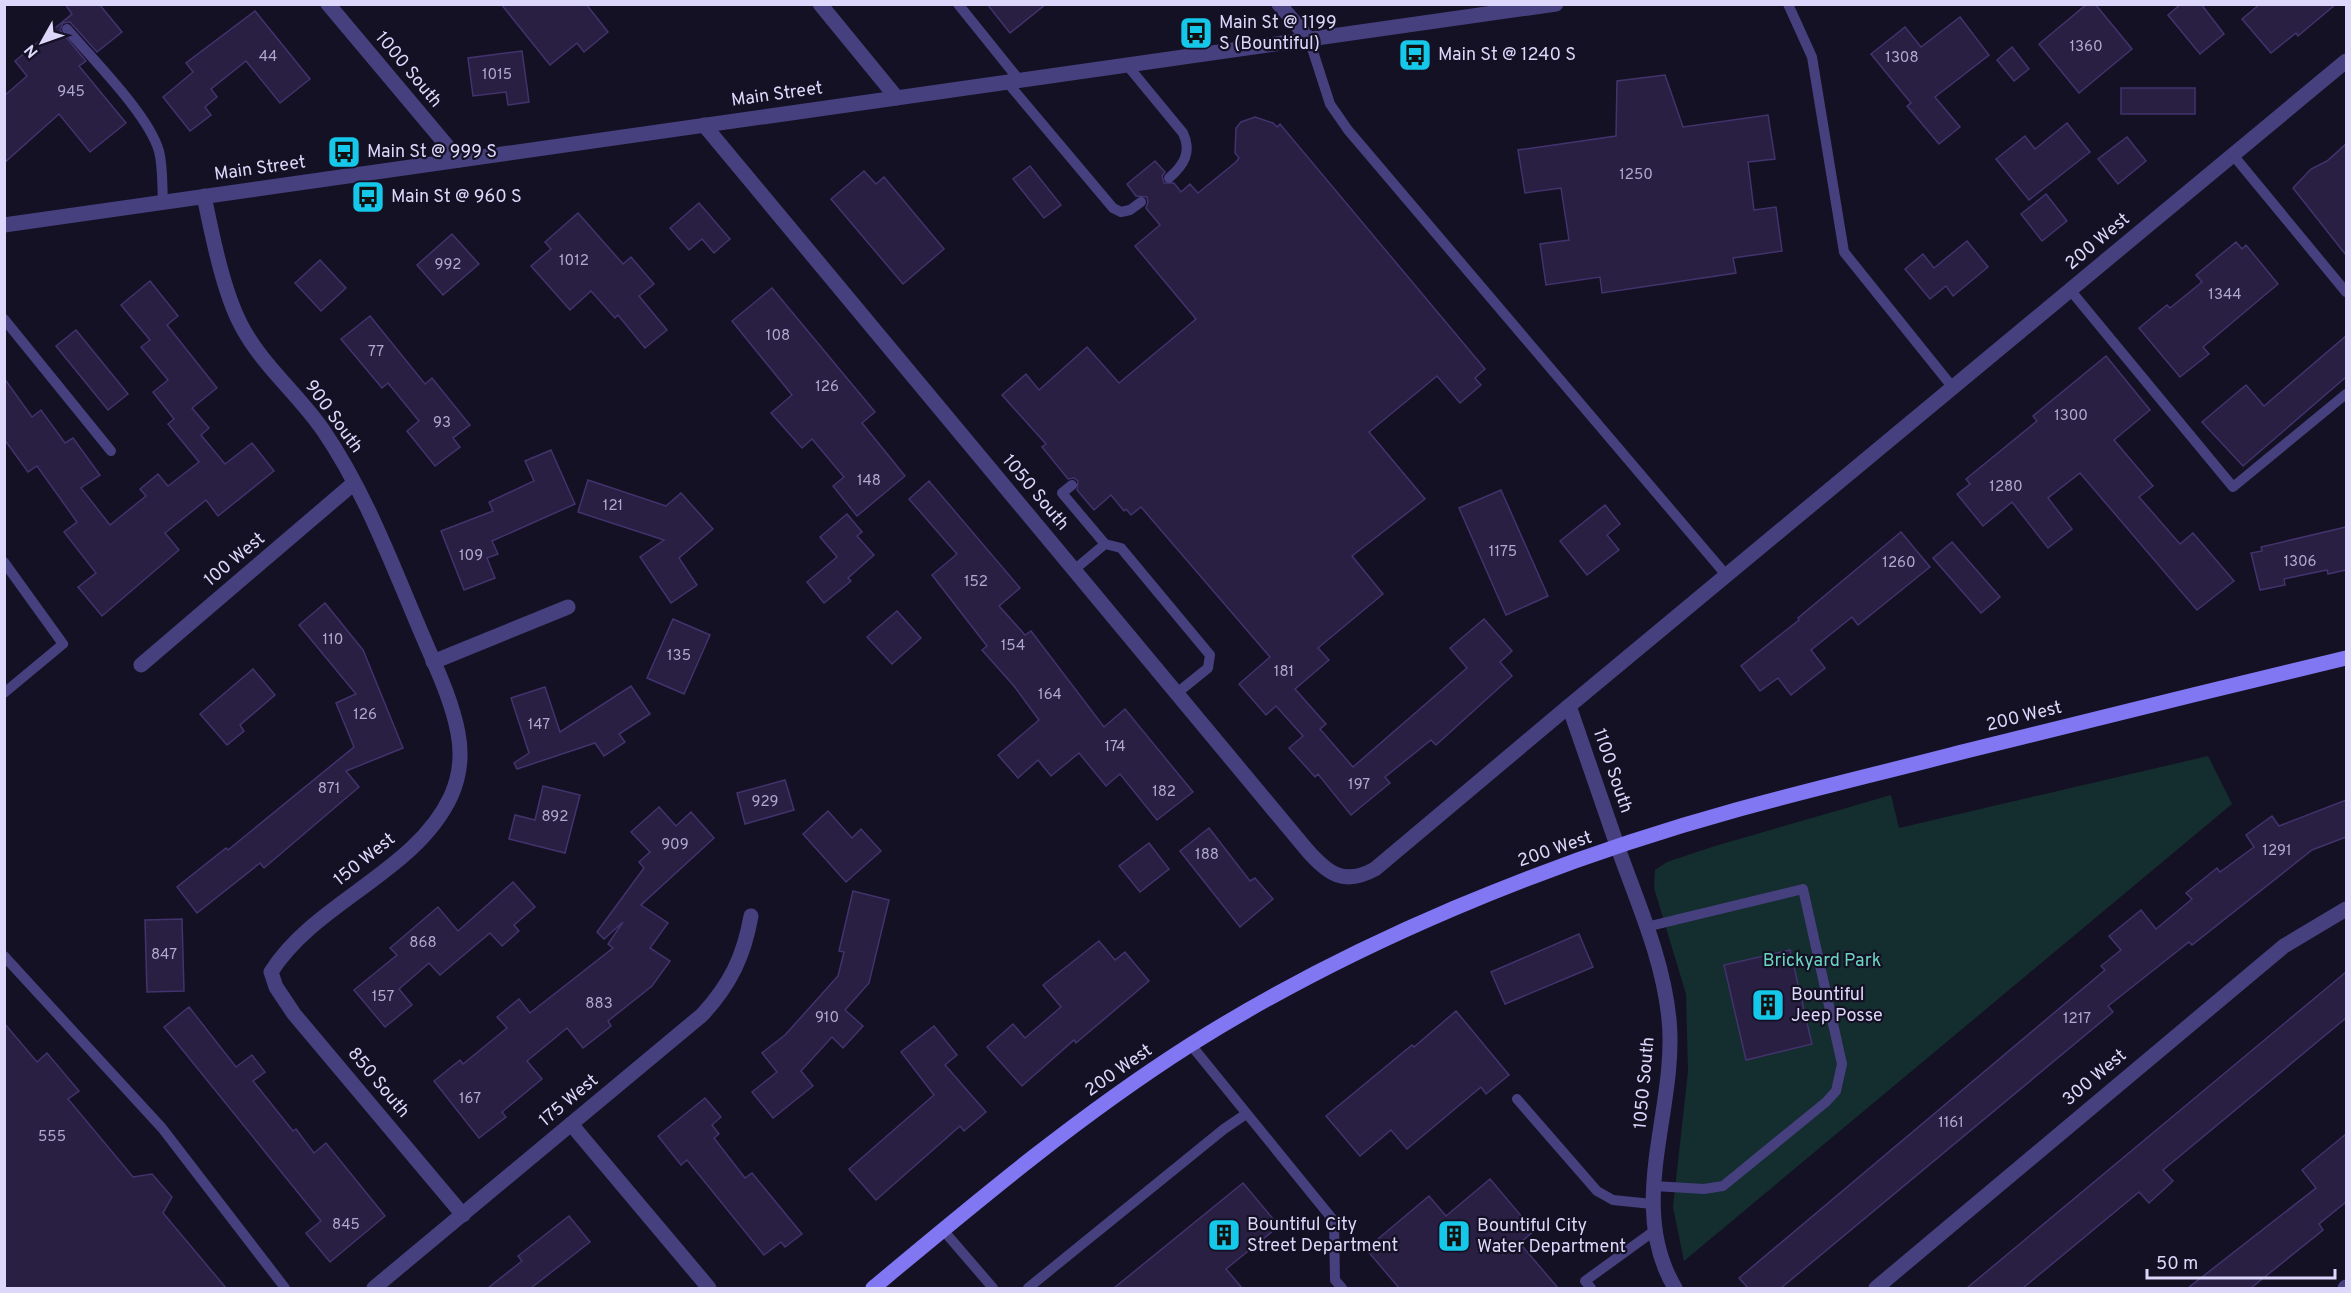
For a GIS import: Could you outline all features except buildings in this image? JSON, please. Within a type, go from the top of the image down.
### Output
[{"type":"main road","name":"200 West","points":[[873,1288],[1108,1101],[1191,1045],[1268,1000],[1438,915],[1618,848],[1732,811],[2346,658]]},
{"type":"street","name":"1000 South","points":[[328,4],[459,160]]},
{"type":"street","points":[[820,4],[897,98]]},
{"type":"street","points":[[1279,4],[1309,39]]},
{"type":"street","name":"Main Street","points":[[4,225],[1556,4]]},
{"type":"street","name":"200 West","points":[[1343,876],[1365,874],[1384,862],[2346,61]]},
{"type":"street","name":"1050 South","points":[[704,125],[1320,865],[1329,873],[1343,876]]},
{"type":"street","name":"900 South","points":[[204,196],[217,253],[240,324],[261,354],[321,428],[354,483],[382,539],[454,717],[460,748],[459,763]]},
{"type":"street","name":"100 West","points":[[141,665],[354,483]]},
{"type":"street","points":[[433,662],[568,607]]},
{"type":"street","name":"1100 South","points":[[1569,706],[1618,848]]},
{"type":"street","name":"150 West","points":[[271,972],[300,938],[425,835],[451,795],[459,763]]},
{"type":"street","name":"1050 South","points":[[1618,848],[1664,985],[1670,1044],[1652,1204],[1654,1230],[1661,1258],[1675,1288]]},
{"type":"street","name":"300 West","points":[[1876,1288],[2284,946],[2346,909]]},
{"type":"street","name":"175 West","points":[[374,1288],[702,1015],[734,974],[746,946],[751,916]]},
{"type":"street","name":"850 South","points":[[271,972],[276,987],[294,1014],[463,1215]]},
{"type":"street","points":[[571,1124],[709,1288]]},
{"type":"lane","points":[[958,4],[1013,82],[1113,208],[1121,212],[1130,210],[1141,202]]},
{"type":"lane","points":[[1788,4],[1812,57],[1844,252],[1954,389]]},
{"type":"lane","points":[[67,29],[132,106],[155,141],[159,153],[164,202]]},
{"type":"lane","points":[[1309,39],[1330,104],[1348,130],[1727,576]]},
{"type":"lane","points":[[1127,65],[1188,142],[1185,161],[1169,178]]},
{"type":"lane","points":[[2233,155],[2346,292]]},
{"type":"lane","points":[[2071,291],[2233,487],[2346,394]]},
{"type":"lane","points":[[4,318],[111,451]]},
{"type":"lane","points":[[1072,485],[1062,493],[1105,544],[1121,548],[1210,655],[1208,668],[1177,693]]},
{"type":"lane","points":[[1074,570],[1105,544]]},
{"type":"lane","points":[[4,562],[63,644],[4,693]]},
{"type":"lane","points":[[1646,927],[1803,889],[1842,1064],[1836,1090],[1826,1102],[1733,1179],[1714,1189],[1654,1186]]},
{"type":"lane","points":[[4,956],[162,1128],[285,1288]]},
{"type":"lane","points":[[1191,1045],[1334,1221],[1335,1280],[1342,1288]]},
{"type":"lane","points":[[1517,1099],[1597,1191],[1613,1200],[1652,1204]]},
{"type":"lane","points":[[1028,1288],[1215,1136],[1246,1114]]},
{"type":"lane","points":[[943,1230],[993,1288]]},
{"type":"lane","points":[[1591,1288],[1585,1281],[1654,1230]]},
{"type":"green space","name":"Brickyard Park","points":[[2208,756],[2232,804],[1684,1261],[1673,1207],[1688,1071],[1686,994],[1654,888],[1655,870],[1667,862],[1715,846],[1891,795],[1899,828]]},
{"type":"place","name":"Main St @ 1199 S (Bountiful)","points":[[1196,33]]},
{"type":"place","name":"Main St @ 1240 S","points":[[1415,55]]},
{"type":"place","name":"Main St @ 999 S","points":[[344,152]]},
{"type":"place","name":"Main St @ 960 S","points":[[368,197]]},
{"type":"place","name":"Bountiful Jeep Posse","points":[[1768,1005]]},
{"type":"place","name":"Bountiful City Street Department","points":[[1224,1235]]},
{"type":"place","name":"Bountiful City Water Department","points":[[1454,1236]]}]
